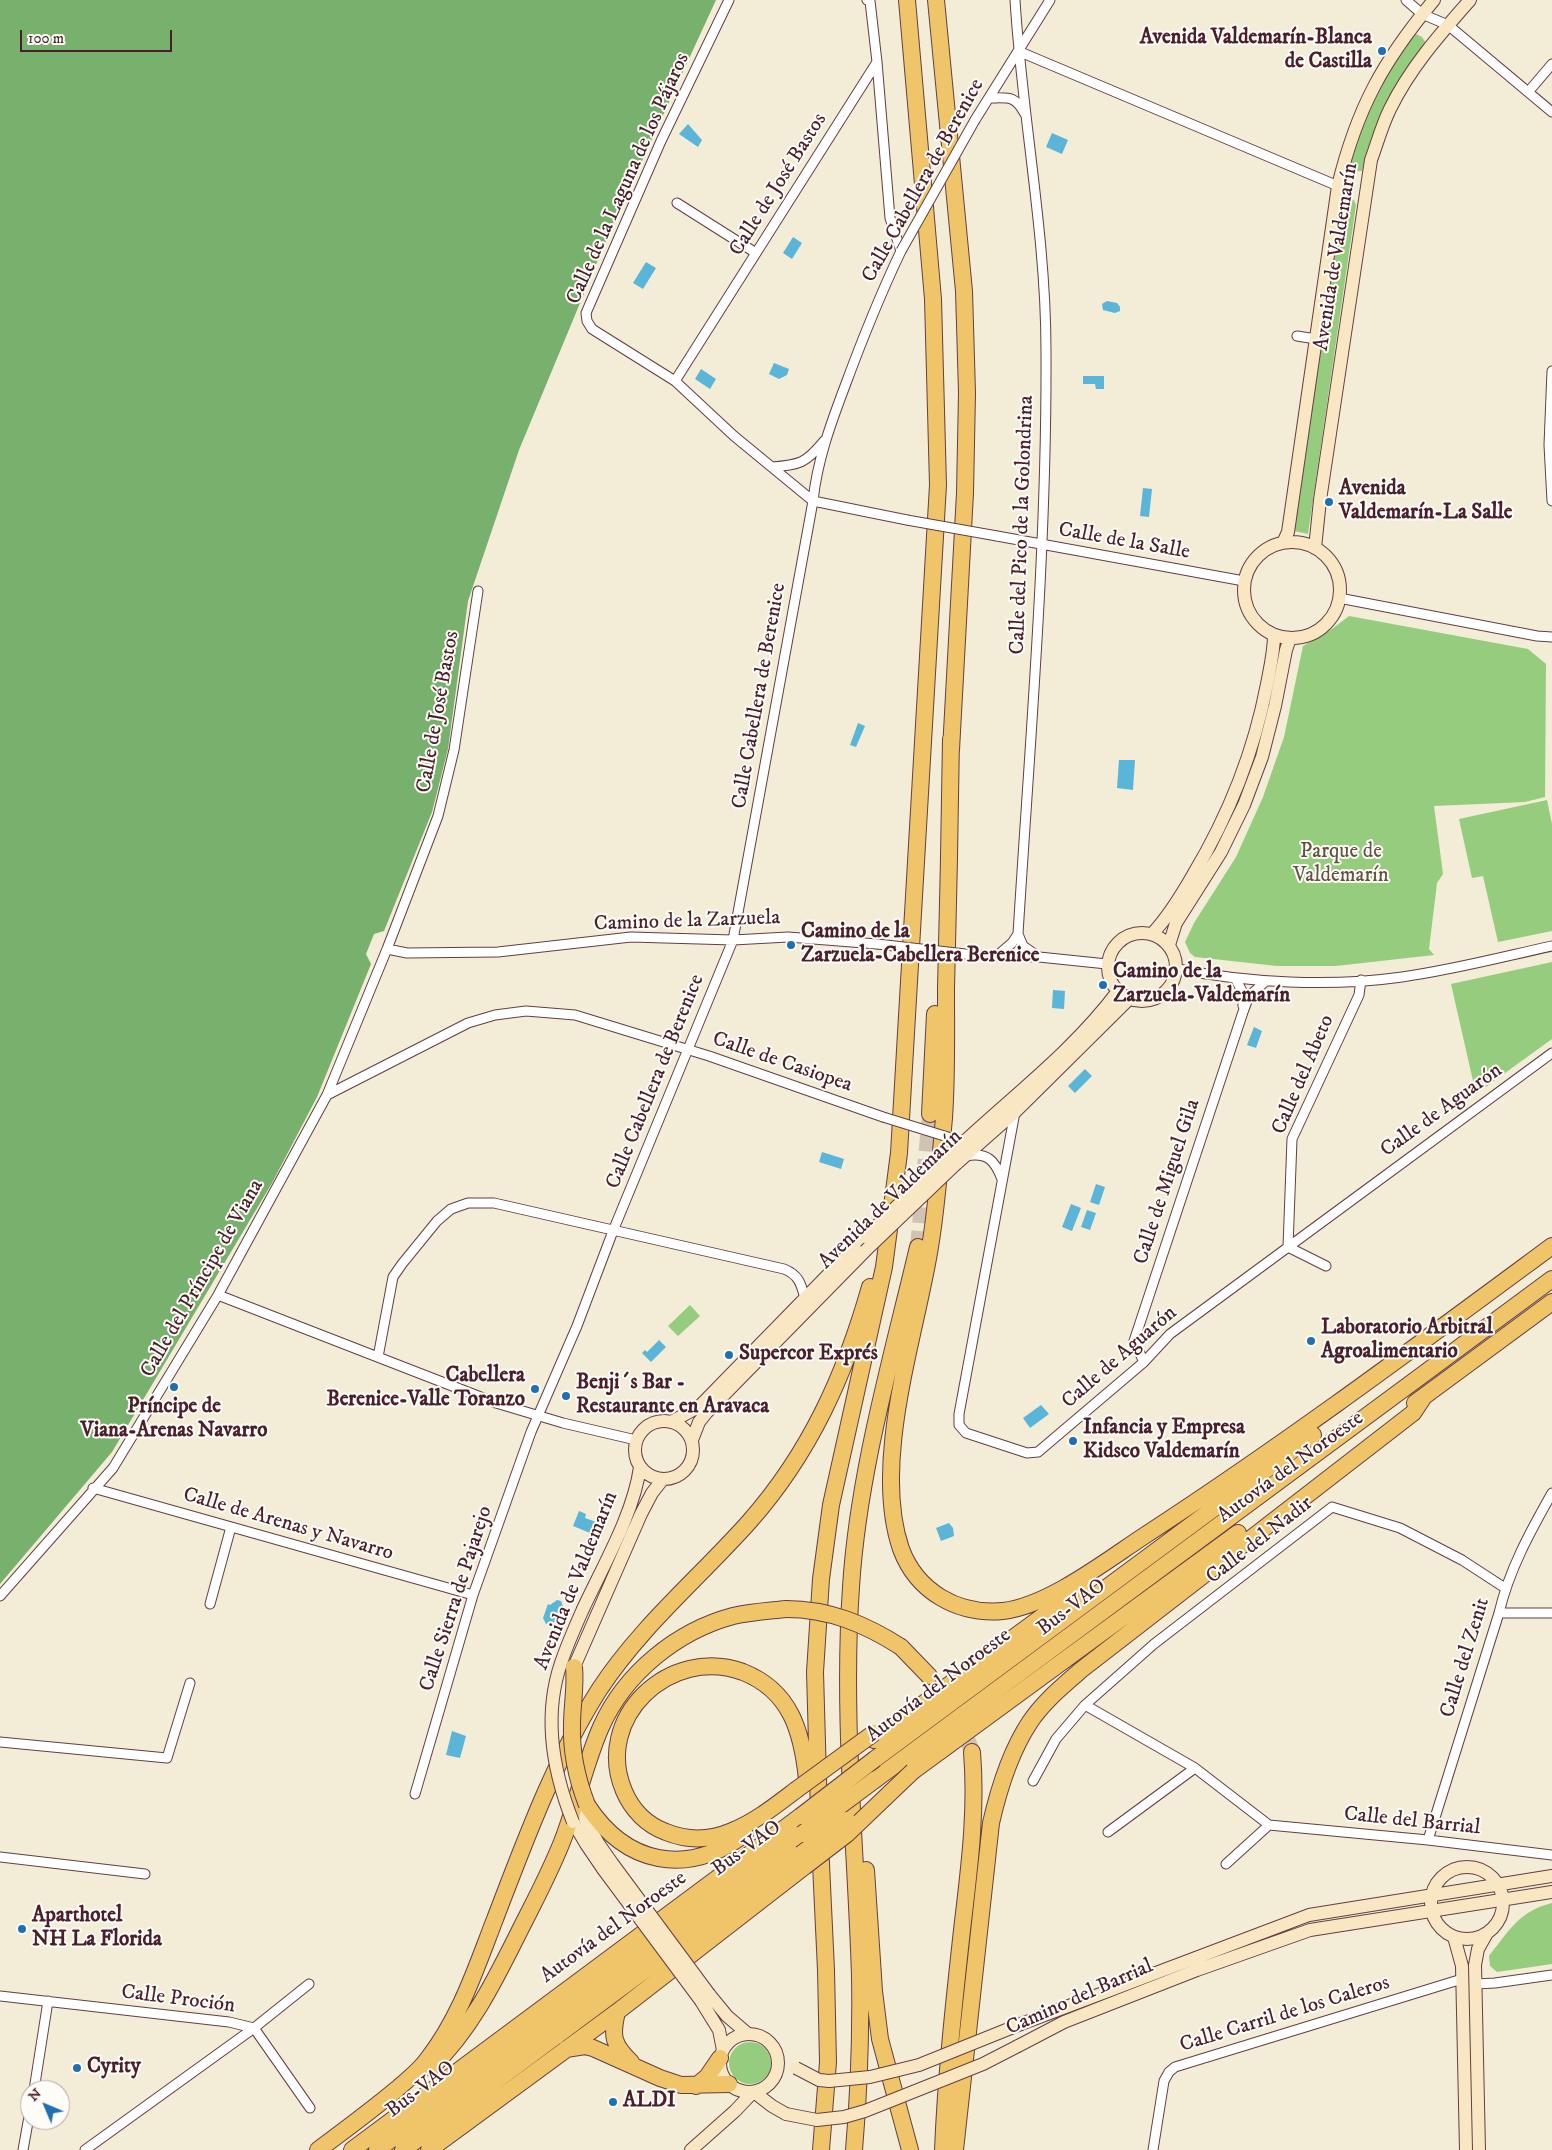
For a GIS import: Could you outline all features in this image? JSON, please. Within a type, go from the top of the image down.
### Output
[{"type":"highway","points":[[821,2150],[828,2062],[814,1672],[821,1579],[831,1505],[884,1267],[899,1153],[938,485],[932,299],[907,0]]},
{"type":"highway","points":[[930,1114],[965,493],[967,393],[964,291],[936,0]]},
{"type":"highway","points":[[952,739],[944,1114],[931,1246],[914,1320],[894,1434],[891,1470],[892,1502],[902,1550],[915,1576],[931,1592],[952,1605],[978,1611],[1006,1610],[1034,1602],[1073,1582],[1186,1510]]},
{"type":"highway","points":[[318,2150],[388,2096],[426,2062],[452,2024],[469,1988],[541,1803],[582,1718],[601,1688],[636,1641],[713,1562],[762,1506],[784,1477],[814,1431],[846,1363],[860,1320],[874,1272],[899,1153]]},
{"type":"highway","points":[[854,2150],[859,2094],[860,1977],[849,1722],[848,1654],[851,1586],[859,1509],[918,1246]]},
{"type":"highway","points":[[574,1667],[576,1685],[572,1744],[584,1808],[607,1831],[642,1855],[663,1860],[689,1860],[715,1852],[742,1837],[796,1793],[874,1736],[1186,1510],[1296,1434],[1552,1246]]},
{"type":"highway","name":"Autovía del Noroeste","points":[[352,2150],[1552,1258]]},
{"type":"highway","name":"Bus-VAO","points":[[377,2150],[1552,1279]]},
{"type":"highway","name":"Autovía del Noroeste","points":[[403,2150],[802,1861],[913,1771],[1552,1302]]},
{"type":"highway","points":[[955,2150],[991,1823],[999,1791],[1012,1757],[1030,1722],[1052,1696],[1081,1670],[1413,1413],[1423,1398]]},
{"type":"highway","points":[[330,2150],[425,2074],[443,2057],[473,2020],[489,1992],[554,1860],[602,1724],[629,1684],[664,1650],[698,1630],[733,1616],[786,1609],[821,1612],[868,1628],[901,1648],[929,1676]]},
{"type":"highway","points":[[796,1793],[732,1832],[698,1839],[675,1836],[648,1822],[627,1799],[619,1775],[617,1746],[620,1734],[630,1713],[644,1694],[656,1683],[678,1671],[706,1666],[736,1670],[754,1678],[777,1694],[793,1718],[803,1743],[826,1970]]},
{"type":"highway","points":[[849,1722],[864,1832],[874,1992],[880,2039],[910,2150]]},
{"type":"highway","points":[[943,2150],[951,2029],[974,1826],[972,1752]]},
{"type":"highway","points":[[429,2150],[617,2012],[802,1861]]},
{"type":"highway","points":[[617,2012],[613,2032],[616,2044],[636,2067]]},
{"type":"highway","points":[[566,2049],[585,2046],[593,2048],[670,2082],[686,2086],[732,2086]]},
{"type":"highway","points":[[696,2086],[707,2077],[722,2054]]},
{"type":"street","name":"Calle de la Laguna de los Pájaros","points":[[729,0],[661,141],[586,312],[587,321],[592,329],[675,381],[813,501],[997,536]]},
{"type":"street","points":[[867,0],[870,1],[877,62],[890,218],[901,250]]},
{"type":"street","name":"Calle del Pico de la Golondrina","points":[[1015,0],[1018,51],[1028,118],[1041,244],[1046,350],[1043,545],[1018,934]]},
{"type":"street","name":"Calle Cabellera de Berenice","points":[[537,1416],[577,1326],[613,1231],[733,940],[813,501],[815,477],[827,437],[872,313],[901,250],[975,120],[1050,0]]},
{"type":"street","points":[[1406,0],[1422,14],[1448,25],[1552,112]]},
{"type":"street","name":"Avenida de Valdemarín","points":[[1283,542],[1288,532],[1338,186],[1346,152],[1365,100],[1391,56],[1434,0]]},
{"type":"street","name":"Avenida de Valdemarín","points":[[1315,548],[1320,500],[1371,160],[1389,111],[1406,81],[1448,25],[1470,0]]},
{"type":"street","points":[[1018,51],[1338,186]]},
{"type":"street","name":"Calle de José Bastos","points":[[675,381],[877,62]]},
{"type":"street","points":[[1529,91],[1552,64]]},
{"type":"street","points":[[989,98],[1008,98],[1019,102],[1028,118]]},
{"type":"street","points":[[677,203],[756,253]]},
{"type":"street","name":"Avenida de Valdemarín","points":[[1297,336],[1316,339]]},
{"type":"street","points":[[1552,371],[1549,412],[1552,501]]},
{"type":"street","points":[[772,467],[799,464],[810,458],[827,437]]},
{"type":"street","name":"Calle de la Salle","points":[[997,536],[1244,582]]},
{"type":"street","points":[[1283,542],[1299,542],[1315,548],[1327,557],[1338,576],[1339,598],[1334,614],[1325,625],[1308,635],[1290,638],[1274,635],[1259,626],[1246,606],[1244,582],[1252,562],[1266,549],[1283,542]]},
{"type":"street","name":"Calle de José Bastos","points":[[387,949],[438,816],[454,750],[478,591]]},
{"type":"street","points":[[1339,598],[1537,636],[1552,637]]},
{"type":"street","points":[[1152,934],[1168,917],[1210,847],[1233,800],[1251,754],[1264,703],[1274,647],[1274,635]]},
{"type":"street","points":[[1169,945],[1176,924],[1221,852],[1244,805],[1262,757],[1290,638]]},
{"type":"street","points":[[1140,932],[1152,934],[1169,945],[1176,956],[1178,969],[1172,986],[1158,998],[1140,1002],[1123,996],[1110,982],[1107,964],[1110,952],[1123,938],[1140,932]]},
{"type":"street","points":[[997,956],[1012,943],[1018,934]]},
{"type":"street","points":[[1018,934],[1023,946],[1040,957]]},
{"type":"street","name":"Camino de la Zarzuela","points":[[387,949],[407,953],[498,952],[631,937],[733,940],[788,937],[877,944],[974,956],[1040,957],[1107,964]]},
{"type":"street","points":[[1178,969],[1266,981],[1361,980],[1400,977],[1443,970],[1552,946]]},
{"type":"street","name":"Calle del Príncipe de Viana","points":[[0,1596],[93,1488],[113,1468],[218,1295],[327,1095],[387,949]]},
{"type":"street","name":"Calle de Miguel Gila","points":[[1235,978],[1242,991],[1243,1012]]},
{"type":"street","name":"Calle del Abeto","points":[[1288,1247],[1292,1139],[1358,995],[1361,980]]},
{"type":"street","name":"Calle de Miguel Gila","points":[[1144,1362],[1134,1341],[1243,1012],[1249,996],[1266,981]]},
{"type":"street","name":"Avenida de Valdemarín","points":[[674,1422],[700,1406],[865,1238],[1033,1081],[1106,1007],[1118,992]]},
{"type":"street","name":"Avenida de Valdemarín","points":[[692,1440],[699,1422],[707,1412],[865,1251],[959,1151],[1015,1112],[1130,998]]},
{"type":"street","name":"Calle de Casiopea","points":[[327,1095],[468,1023],[495,1015],[526,1011],[575,1015],[688,1050],[883,1117],[959,1151],[982,1155],[993,1162]]},
{"type":"street","name":"Calle de Aguarón","points":[[1015,1112],[959,1414],[959,1425],[966,1433],[1027,1453],[1038,1452],[1144,1362],[1170,1334],[1552,1053]]},
{"type":"street","points":[[993,1162],[1000,1161],[1007,1154]]},
{"type":"street","points":[[993,1162],[1002,1180]]},
{"type":"street","points":[[378,1357],[394,1277],[437,1221],[451,1210],[468,1203],[494,1204],[784,1269],[794,1273],[805,1298]]},
{"type":"street","points":[[1288,1247],[1326,1266]]},
{"type":"street","points":[[218,1295],[496,1403],[537,1416],[636,1440]]},
{"type":"street","name":"Calle Sierra de Pajarejo","points":[[416,1794],[473,1595],[537,1416]]},
{"type":"street","points":[[664,1420],[674,1422],[685,1429],[692,1440],[693,1457],[688,1467],[680,1475],[663,1479],[650,1476],[640,1466],[636,1456],[636,1440],[644,1428],[651,1423],[664,1420]]},
{"type":"street","name":"Avenida de Valdemarín","points":[[640,1466],[638,1485],[629,1509],[582,1609],[560,1664],[551,1722],[552,1742],[558,1781],[573,1822],[586,1844],[608,1866],[705,1997],[719,2030],[722,2054]]},
{"type":"street","name":"Avenida de Valdemarín","points":[[574,1667],[641,1514],[652,1493],[663,1479]]},
{"type":"street","name":"Calle de Arenas y Navarro","points":[[93,1488],[473,1595]]},
{"type":"street","name":"Calle del Zenit","points":[[1428,1840],[1499,1614],[1505,1588],[1526,1539],[1552,1493]]},
{"type":"street","name":"Calle del Nadir","points":[[1033,1781],[1056,1739],[1085,1705],[1154,1644],[1332,1507],[1400,1528],[1462,1560],[1505,1588]]},
{"type":"street","points":[[210,1604],[231,1527]]},
{"type":"street","points":[[1499,1614],[1552,1613]]},
{"type":"street","points":[[0,1742],[168,1758],[190,1683]]},
{"type":"street","points":[[1085,1705],[1195,1768],[1269,1825],[1226,1864]]},
{"type":"street","points":[[1108,1832],[1195,1768]]},
{"type":"street","name":"Avenida de Valdemarín","points":[[584,1808],[608,1866]]},
{"type":"street","name":"Calle del Barrial","points":[[1269,1825],[1428,1840],[1552,1855]]},
{"type":"street","points":[[0,1856],[145,1874]]},
{"type":"street","points":[[1479,2150],[1475,1965],[1478,1949],[1487,1933],[1498,1922],[1503,1900],[1498,1883],[1484,1871],[1468,1866],[1456,1868],[1442,1876],[1431,1895],[1432,1912],[1441,1929],[1454,1937],[1474,1939],[1487,1933]]},
{"type":"street","name":"Camino del Barrial","points":[[777,2053],[796,2068],[814,2078],[841,2082],[870,2077],[919,2065],[1309,1915],[1498,1883],[1552,1876]]},
{"type":"street","name":"Camino del Barrial","points":[[754,2092],[786,2114],[817,2120],[844,2117],[865,2111],[983,2064],[1064,2022],[1197,1970],[1310,1930],[1552,1892]]},
{"type":"street","points":[[1454,1937],[1462,1966],[1466,2150]]},
{"type":"street","points":[[1476,1984],[1552,1975]]},
{"type":"street","name":"Calle Carril de los Caleros","points":[[1153,2150],[1164,2081],[1169,2072],[1175,2067],[1462,1980]]},
{"type":"street","points":[[86,2150],[254,2028],[309,1984]]},
{"type":"street","name":"Calle Proción","points":[[0,1996],[229,2022],[254,2028],[310,2108]]},
{"type":"street","name":"Avenida de Valdemarín","points":[[705,1997],[748,2034]]},
{"type":"street","points":[[36,2080],[48,2002]]},
{"type":"street","points":[[691,2150],[736,2111],[754,2092],[767,2086],[774,2078],[778,2063],[777,2053],[765,2038],[748,2034],[733,2038],[722,2054],[721,2070],[732,2086],[737,2099],[736,2111]]},
{"type":"street","points":[[732,2086],[740,2091],[754,2092]]},
{"type":"street","points":[[24,2150],[27,2130]]},
{"type":"green space","points":[[0,0],[716,0],[612,226],[519,450],[468,601],[448,749],[432,812],[384,931],[374,934],[366,954],[371,964],[317,1097],[272,1183],[112,1452],[0,1584]]},
{"type":"green space","points":[[1416,34],[1422,37],[1426,43],[1378,123],[1362,171],[1352,171],[1350,165],[1364,118],[1397,56]]},
{"type":"green space","points":[[1350,198],[1354,200],[1356,205],[1308,534],[1294,531],[1343,202]]},
{"type":"green space","name":"Parque de Valdemarín","points":[[1349,616],[1528,649],[1546,664],[1545,797],[1525,802],[1434,806],[1443,874],[1437,883],[1429,949],[1434,955],[1336,966],[1277,966],[1195,957],[1190,953],[1185,942],[1194,923],[1236,857],[1263,797],[1284,737],[1303,646],[1332,629]]},
{"type":"green space","points":[[1547,800],[1552,824],[1552,931],[1498,942],[1483,876],[1472,878],[1459,819]]},
{"type":"green space","points":[[1552,962],[1552,1039],[1476,1094],[1451,984]]},
{"type":"green space","points":[[690,1305],[700,1316],[678,1336],[668,1326]]},
{"type":"green space","points":[[1552,1903],[1552,1964],[1497,1972],[1490,1966],[1489,1956],[1509,1930],[1531,1911]]},
{"type":"green space","points":[[750,2042],[765,2048],[771,2063],[765,2078],[750,2084],[735,2078],[729,2063],[735,2048]]},
{"type":"water","points":[[688,124],[702,140],[698,147],[679,134]]},
{"type":"water","points":[[1052,133],[1068,140],[1062,154],[1046,147]]},
{"type":"water","points":[[793,237],[802,243],[792,259],[783,253]]},
{"type":"water","points":[[646,262],[656,268],[643,289],[633,283]]},
{"type":"water","points":[[1107,301],[1117,303],[1120,311],[1115,313],[1103,310],[1102,304]]},
{"type":"water","points":[[774,363],[789,369],[787,375],[779,379],[769,374]]},
{"type":"water","points":[[701,369],[716,379],[710,389],[695,379]]},
{"type":"water","points":[[1083,376],[1104,376],[1104,389],[1096,389],[1095,384],[1083,384]]},
{"type":"water","points":[[1143,488],[1152,489],[1149,517],[1140,516]]},
{"type":"water","points":[[858,723],[865,726],[856,747],[850,745]]},
{"type":"water","points":[[1119,760],[1135,760],[1133,790],[1117,788]]},
{"type":"water","points":[[1053,990],[1065,991],[1064,1009],[1052,1008]]},
{"type":"water","points":[[1254,1027],[1262,1031],[1256,1048],[1247,1045]]},
{"type":"water","points":[[1085,1069],[1092,1076],[1075,1093],[1068,1086]]},
{"type":"water","points":[[822,1152],[844,1159],[841,1169],[819,1162]]},
{"type":"water","points":[[1096,1184],[1105,1187],[1099,1205],[1090,1202]]},
{"type":"water","points":[[1071,1204],[1081,1208],[1072,1231],[1062,1227]]},
{"type":"water","points":[[1087,1210],[1096,1213],[1090,1230],[1081,1227]]},
{"type":"water","points":[[659,1340],[666,1347],[651,1362],[642,1353],[645,1350],[647,1352]]},
{"type":"water","points":[[1041,1405],[1049,1414],[1030,1428],[1023,1418]]},
{"type":"water","points":[[579,1511],[586,1514],[585,1518],[599,1523],[595,1535],[573,1526]]},
{"type":"water","points":[[949,1523],[953,1528],[954,1536],[941,1541],[936,1528]]},
{"type":"water","points":[[557,1600],[561,1601],[563,1606],[558,1621],[546,1624],[543,1618],[548,1604],[550,1605]]},
{"type":"water","points":[[452,1731],[466,1736],[460,1758],[446,1755]]},
{"type":"tunnel","points":[[918,1247],[930,1114]]},
{"type":"tunnel","points":[[929,1676],[943,1693],[954,1711],[972,1752]]},
{"type":"place","name":"Avenida Valdemarín-Blanca de Castilla","points":[[1382,51]]},
{"type":"place","name":"Avenida Valdemarín-La Salle","points":[[1329,502]]},
{"type":"place","name":"Camino de la Zarzuela-Cabellera Berenice","points":[[791,945]]},
{"type":"place","name":"Camino de la Zarzuela-Valdemarín","points":[[1103,985]]},
{"type":"place","name":"Laboratorio Arbitral Agroalimentario","points":[[1311,1341]]},
{"type":"place","name":"Supercor Exprés","points":[[729,1355]]},
{"type":"place","name":"Príncipe de Viana-Arenas Navarro","points":[[174,1387]]},
{"type":"place","name":"Cabellera Berenice-Valle Toranzo","points":[[535,1389]]},
{"type":"place","name":"Benji´s Bar - Restaurante en Aravaca","points":[[566,1396]]},
{"type":"place","name":"Infancia y Empresa Kidsco Valdemarín","points":[[1073,1441]]},
{"type":"place","name":"Aparthotel NH La Florida","points":[[22,1929]]},
{"type":"place","name":"Cyrity","points":[[77,2068]]},
{"type":"place","name":"ALDI","points":[[613,2102]]}]
